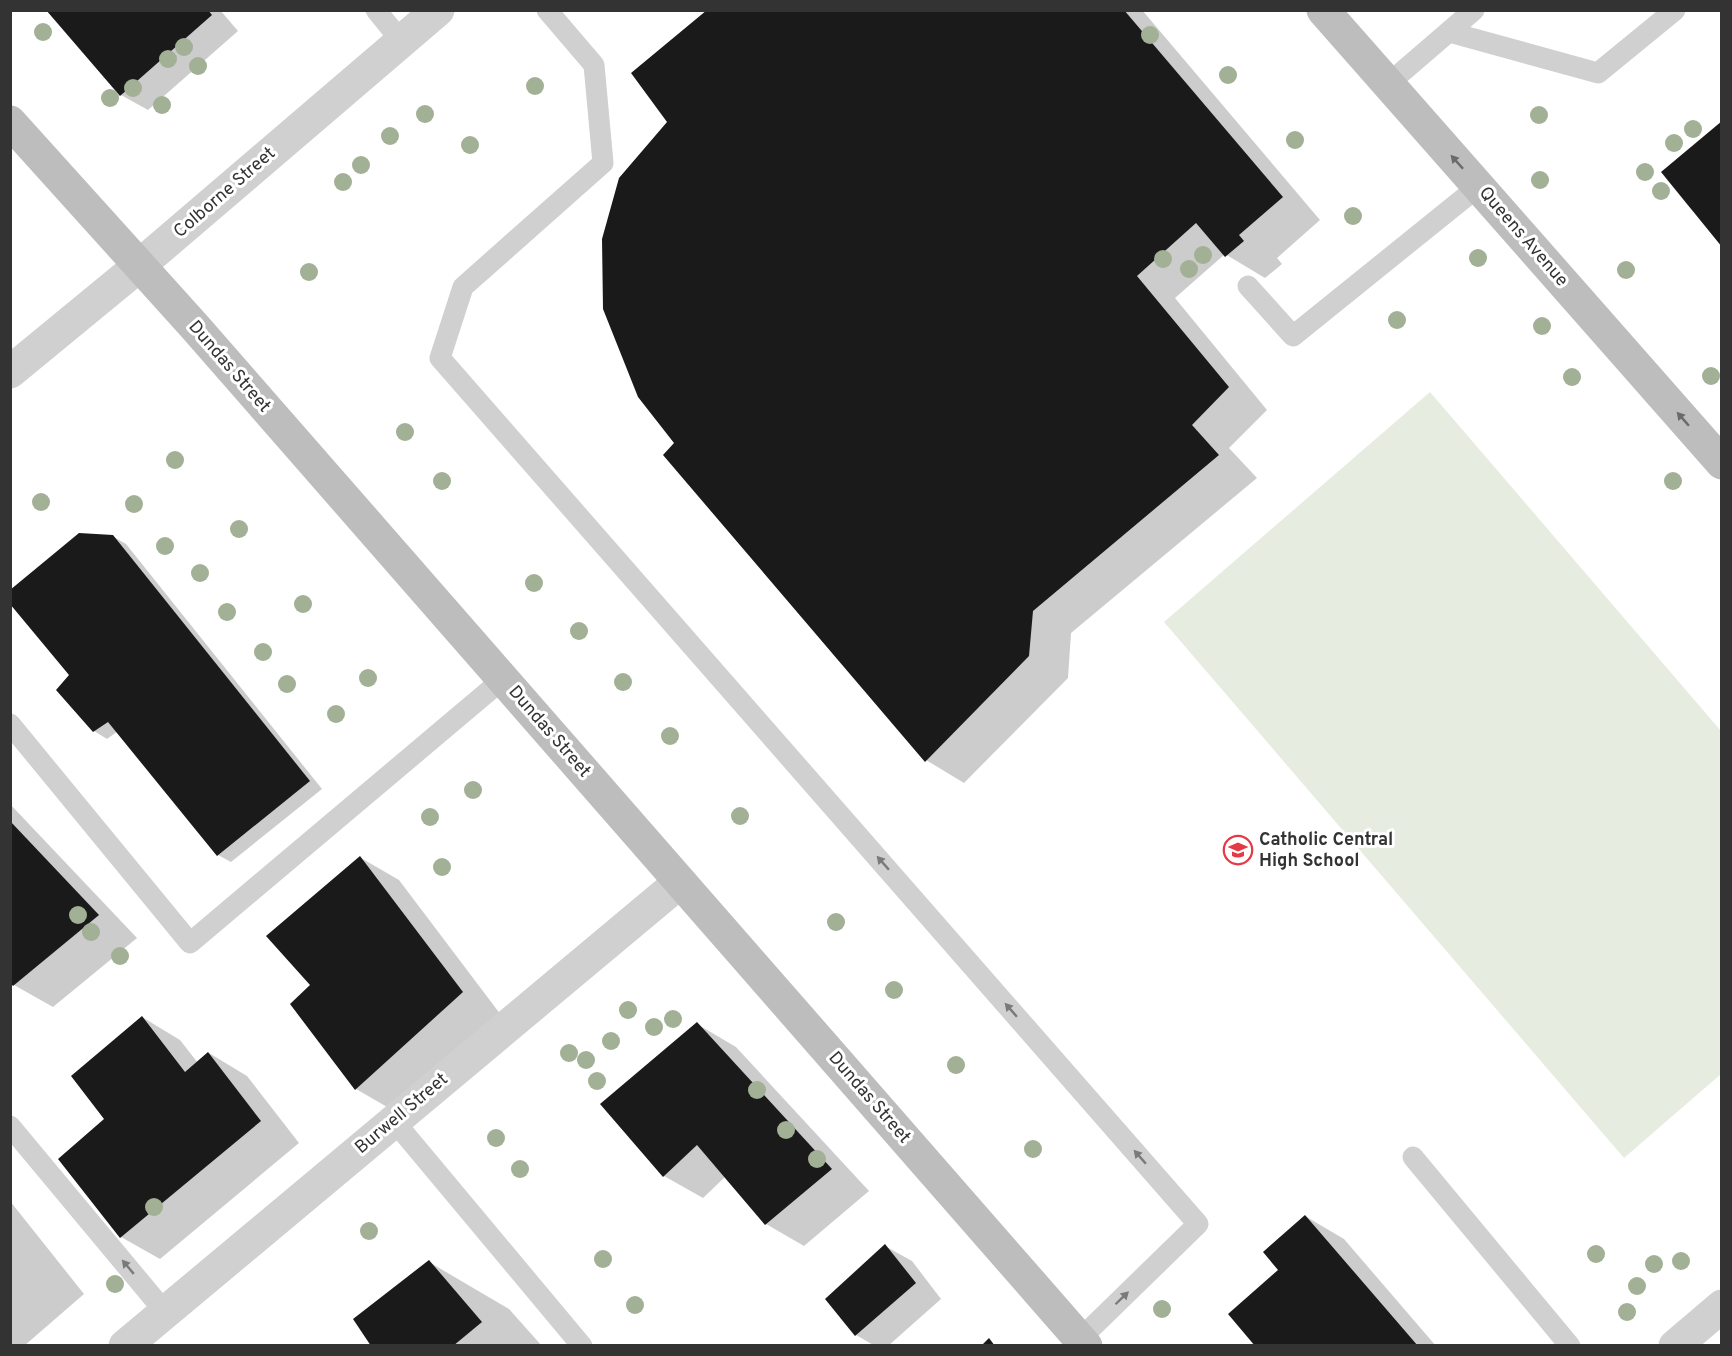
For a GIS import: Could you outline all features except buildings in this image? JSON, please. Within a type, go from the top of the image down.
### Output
[{"type":"main road","name":"Queens Avenue","points":[[1323,10],[1722,463]]},
{"type":"main road","name":"Dundas Street","points":[[10,122],[140,265],[1083,1342]]},
{"type":"street","name":"Colborne Street","points":[[10,372],[140,265],[438,10]]},
{"type":"street","name":"Burwell Street","points":[[125,1346],[680,882]]},
{"type":"street","points":[[1675,1346],[1722,1306]]},
{"type":"lane","points":[[376,10],[402,42]]},
{"type":"lane","points":[[547,10],[594,65],[603,163],[463,287],[440,358],[1198,1224],[1083,1342]]},
{"type":"lane","points":[[1388,84],[1474,10]]},
{"type":"lane","points":[[1449,32],[1599,73],[1675,10]]},
{"type":"lane","points":[[1248,286],[1293,336],[1479,186]]},
{"type":"lane","points":[[10,724],[190,943],[503,679]]},
{"type":"lane","points":[[394,1121],[582,1346]]},
{"type":"lane","points":[[10,1126],[165,1312]]},
{"type":"lane","points":[[1413,1158],[1570,1346]]},
{"type":"shaded area","points":[[1430,392],[1721,731],[1721,1074],[1624,1158],[1164,622]]},
{"type":"place","name":"Catholic Central High School","points":[[1238,850]]}]
